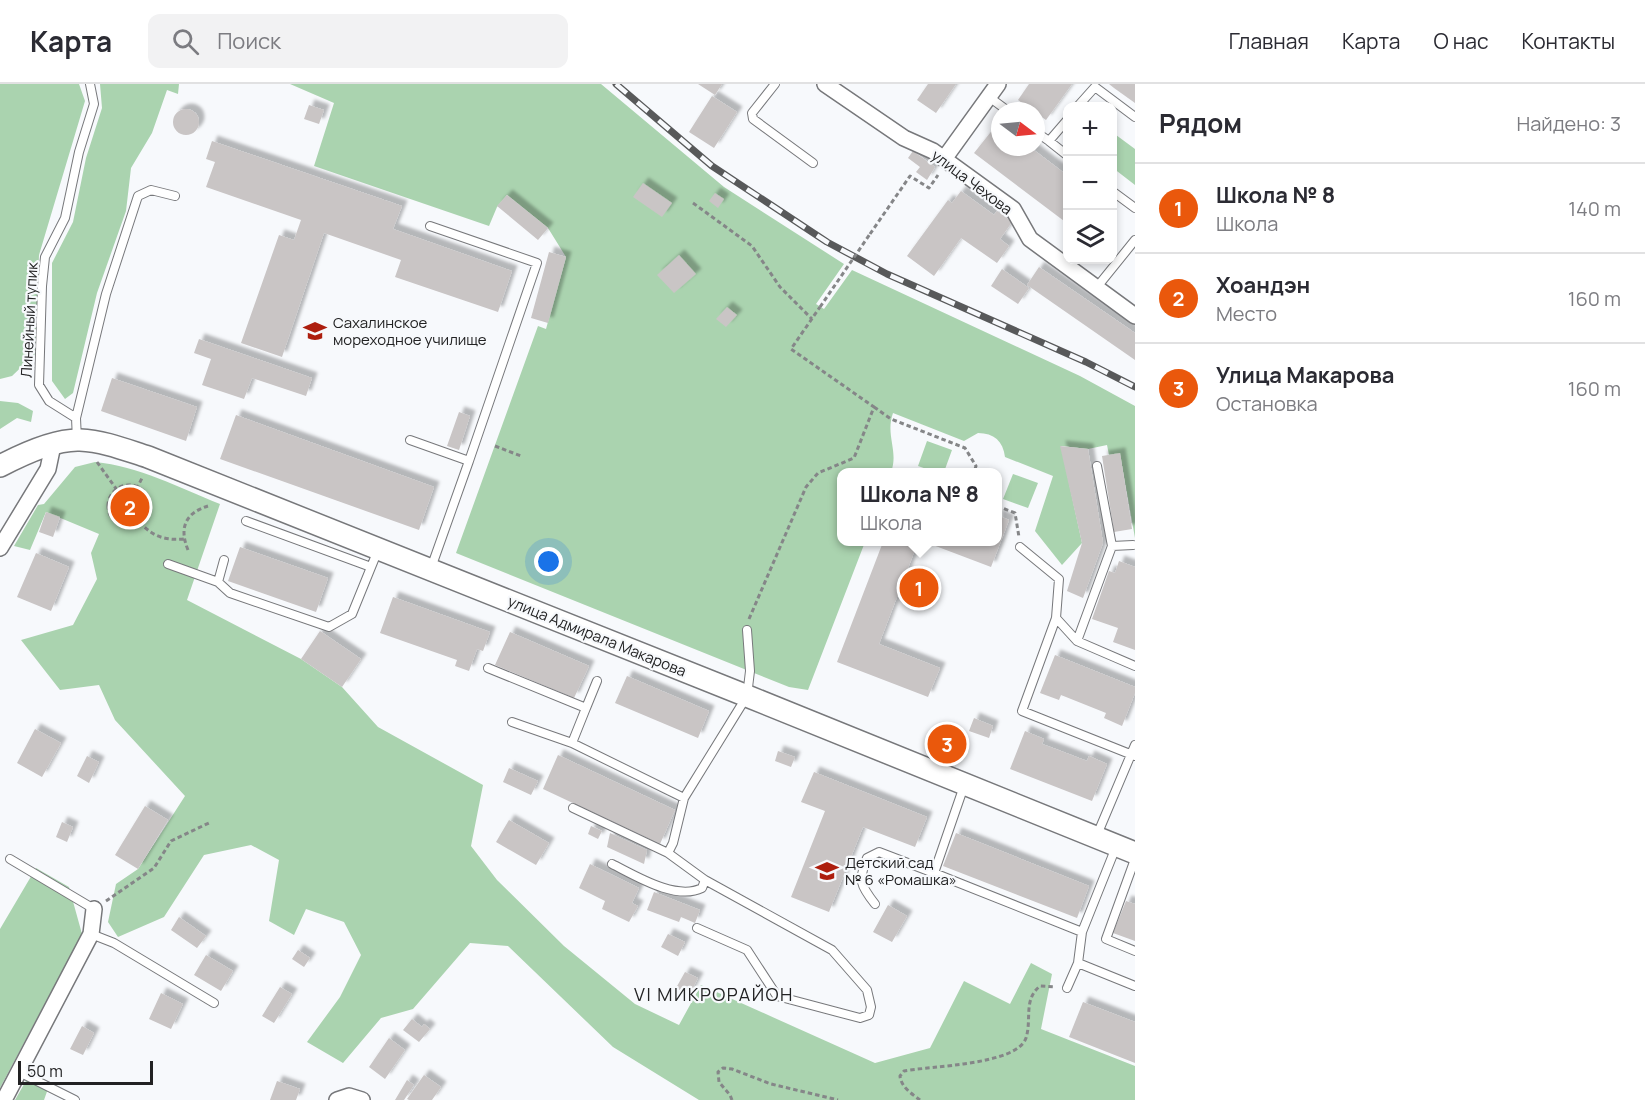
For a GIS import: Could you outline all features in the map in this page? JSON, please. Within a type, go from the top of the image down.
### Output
[{"type":"main road","name":"улица Адмирала Макарова","points":[[0,466],[24,453],[77,440],[104,443],[148,457],[375,558],[431,569],[1126,850]]},
{"type":"street","name":"улица Чехова","points":[[825,84],[904,138],[933,151],[1013,209],[1030,239],[1135,316]]},
{"type":"street","points":[[944,159],[998,84]]},
{"type":"street","points":[[0,548],[48,469],[54,445]]},
{"type":"street","points":[[4,1100],[91,934],[94,909]]},
{"type":"street","points":[[337,1100],[349,1096],[362,1100]]},
{"type":"lane","name":"Линейный тупик","points":[[76,418],[49,401],[39,385],[42,285],[45,257],[65,218],[79,152],[94,104],[90,84]]},
{"type":"lane","points":[[775,84],[752,113],[753,119],[813,163]]},
{"type":"lane","points":[[1082,102],[1095,87],[1115,102]]},
{"type":"lane","points":[[989,97],[996,102]]},
{"type":"lane","points":[[1117,104],[1135,117]]},
{"type":"lane","points":[[1048,141],[1063,124]]},
{"type":"lane","points":[[1045,139],[1063,152]]},
{"type":"lane","points":[[77,440],[76,418],[106,294],[138,196],[151,190],[175,196]]},
{"type":"lane","points":[[1117,193],[1135,208]]},
{"type":"lane","points":[[430,226],[537,263],[431,569]]},
{"type":"lane","points":[[1097,287],[1135,240]]},
{"type":"lane","points":[[410,440],[469,461]]},
{"type":"lane","points":[[1077,641],[1112,546],[1097,466]]},
{"type":"lane","points":[[168,564],[218,582],[231,593],[328,627],[352,614],[375,558],[246,521]]},
{"type":"lane","points":[[1112,546],[1133,545]]},
{"type":"lane","points":[[1020,547],[1059,579],[1056,618],[1022,711],[1133,755]]},
{"type":"lane","points":[[218,582],[224,560]]},
{"type":"lane","points":[[1056,618],[1077,641],[1135,666]]},
{"type":"lane","points":[[668,853],[673,843],[684,798],[747,696],[750,671],[747,630]]},
{"type":"lane","points":[[488,668],[586,708]]},
{"type":"lane","points":[[572,743],[597,681]]},
{"type":"lane","points":[[512,722],[572,743],[684,798]]},
{"type":"lane","points":[[1096,838],[1133,755],[1135,745]]},
{"type":"lane","points":[[934,873],[965,784]]},
{"type":"lane","points":[[573,808],[668,853],[705,880],[832,950],[867,990],[871,1007],[869,1015],[860,1018],[777,996],[747,950],[697,928]]},
{"type":"lane","points":[[1067,987],[1078,963],[1082,932],[1126,850]]},
{"type":"lane","points":[[875,904],[863,889],[860,875],[867,858],[879,852],[1082,932]]},
{"type":"lane","points":[[10,860],[94,909]]},
{"type":"lane","points":[[1135,860],[1106,939],[1135,951]]},
{"type":"lane","points":[[612,864],[656,886],[693,892],[702,888],[705,880]]},
{"type":"lane","points":[[91,934],[114,944],[214,1003]]},
{"type":"lane","points":[[1078,963],[1135,986]]},
{"type":"lane","points":[[19,1071],[75,1100]]},
{"type":"path","points":[[934,180],[929,188],[910,176],[791,349],[891,419],[965,448],[975,468]]},
{"type":"path","points":[[693,203],[752,246],[780,287],[812,319]]},
{"type":"path","points":[[747,630],[750,616],[806,488],[818,473],[854,458],[874,407]]},
{"type":"path","points":[[495,446],[521,456]]},
{"type":"path","points":[[95,459],[122,498]]},
{"type":"path","points":[[133,496],[145,471]]},
{"type":"path","points":[[126,485],[137,486],[147,493],[151,504],[149,516],[142,525],[131,528],[120,526],[111,519],[108,509],[109,498],[116,489],[126,485]]},
{"type":"path","points":[[128,495],[133,496],[138,500],[140,511],[130,518],[124,517],[118,508],[122,498],[128,495]]},
{"type":"path","points":[[140,505],[151,504]]},
{"type":"path","points":[[188,549],[184,539],[184,527],[189,517],[197,509],[208,506]]},
{"type":"path","points":[[108,509],[118,508]]},
{"type":"path","points":[[1002,508],[1015,513],[1020,547]]},
{"type":"path","points":[[135,516],[142,525],[160,538],[184,539]]},
{"type":"path","points":[[120,526],[124,517]]},
{"type":"path","points":[[94,909],[154,868],[171,841],[211,822]]},
{"type":"path","points":[[921,1100],[909,1092],[900,1081],[900,1076],[904,1071],[981,1062],[1019,1048],[1026,1038],[1028,1008],[1033,991],[1040,986],[1067,987]]},
{"type":"path","points":[[732,1100],[719,1082],[718,1072],[723,1068],[732,1069],[771,1084],[838,1100]]},
{"type":"green space","points":[[0,84],[79,84],[85,101],[39,255],[35,354],[12,376],[0,379]]},
{"type":"green space","points":[[100,84],[179,84],[178,94],[167,90],[152,133],[131,168],[126,211],[97,293],[73,393],[65,399],[52,381],[52,263],[73,222],[86,158],[102,108]]},
{"type":"green space","points":[[290,84],[601,84],[724,187],[844,264],[816,304],[824,309],[852,270],[1080,376],[1135,406],[1135,538],[1120,454],[1109,455],[1107,445],[1088,449],[1061,446],[1082,543],[1062,565],[1035,531],[1053,476],[1005,457],[1000,442],[989,434],[978,433],[964,441],[893,413],[890,429],[894,457],[892,468],[837,468],[837,546],[863,546],[808,690],[789,687],[456,553],[538,326],[546,329],[566,257],[548,228],[507,195],[497,207],[489,226],[314,166],[334,103]]},
{"type":"green space","points":[[1117,136],[1135,149],[1135,185],[1117,171]]},
{"type":"green space","points":[[0,401],[18,403],[33,411],[31,422],[17,418],[0,429]]},
{"type":"green space","points":[[927,441],[952,450],[945,468],[918,466]]},
{"type":"green space","points":[[95,462],[143,473],[220,504],[187,600],[301,659],[342,687],[378,727],[483,785],[471,846],[497,880],[564,946],[635,1004],[679,1025],[701,985],[875,1063],[930,1048],[964,981],[1010,1004],[1031,963],[1052,974],[1041,1029],[1135,1066],[1135,1100],[699,1100],[613,1047],[508,946],[470,943],[413,1009],[381,1018],[343,1063],[307,1042],[340,997],[361,955],[344,922],[306,909],[294,935],[269,921],[279,860],[251,845],[204,855],[164,917],[118,937],[108,922],[116,884],[138,869],[185,796],[115,720],[99,685],[60,690],[21,640],[73,625],[97,579],[91,553],[99,534],[46,512],[30,550],[14,546],[38,505],[44,504],[75,467]]},
{"type":"green space","points":[[1013,474],[1038,483],[1028,508],[1003,499]]},
{"type":"green space","points":[[36,868],[69,887],[82,934],[0,1088],[0,929]]},
{"type":"green space","points":[[31,1072],[50,1083],[44,1100],[15,1100]]},
{"type":"building","points":[[698,84],[722,84],[715,95]]},
{"type":"building","points":[[928,84],[956,84],[936,113],[917,100]]},
{"type":"building","points":[[1029,84],[1072,84],[1046,120],[1045,102],[1018,100]]},
{"type":"building","points":[[1109,84],[1135,84],[1135,103],[1114,88]]},
{"type":"building","points":[[712,96],[737,112],[714,148],[689,132]]},
{"type":"building","points":[[309,105],[324,110],[319,124],[304,119]]},
{"type":"building","points":[[186,109],[196,112],[199,122],[196,132],[186,135],[176,132],[173,122],[176,112]]},
{"type":"building","points":[[991,132],[991,156],[1042,156],[1063,172],[1063,220],[974,153]]},
{"type":"building","points":[[212,141],[402,206],[393,229],[512,271],[498,312],[395,277],[401,260],[324,233],[282,357],[241,343],[279,235],[294,240],[301,220],[206,187],[215,162],[206,159]]},
{"type":"building","points":[[913,151],[935,167],[927,180],[916,172],[920,167],[908,158]]},
{"type":"building","points":[[643,183],[672,203],[662,217],[633,197]]},
{"type":"building","points":[[961,191],[994,215],[997,211],[1012,222],[1000,239],[1009,246],[997,263],[961,238],[934,276],[907,256],[948,200],[952,203]]},
{"type":"building","points":[[715,193],[724,199],[718,208],[709,201]]},
{"type":"building","points":[[507,195],[548,228],[538,240],[497,206]]},
{"type":"building","points":[[549,252],[566,257],[548,323],[531,318]]},
{"type":"building","points":[[679,255],[696,274],[674,293],[657,275]]},
{"type":"building","points":[[1039,267],[1135,333],[1135,360],[1027,285]]},
{"type":"building","points":[[1002,269],[1029,288],[1018,304],[991,286]]},
{"type":"building","points":[[727,307],[737,315],[726,327],[716,319]]},
{"type":"building","points":[[199,339],[312,378],[306,396],[252,378],[244,399],[202,385],[211,359],[194,353]]},
{"type":"building","points":[[112,378],[197,407],[186,441],[101,411]]},
{"type":"building","points":[[459,412],[470,416],[459,450],[447,446]]},
{"type":"building","points":[[236,415],[434,487],[419,530],[220,459]]},
{"type":"building","points":[[1060,446],[1088,449],[1103,543],[1083,598],[1067,591],[1082,543]]},
{"type":"building","points":[[1120,453],[1132,529],[1114,532],[1102,456]]},
{"type":"building","points":[[126,500],[137,503],[133,514],[123,511]]},
{"type":"building","points":[[46,512],[60,517],[53,537],[39,532]]},
{"type":"building","points":[[1002,517],[1009,520],[1002,538]]},
{"type":"building","points":[[881,546],[916,546],[879,644],[940,668],[928,697],[837,662]]},
{"type":"building","points":[[936,546],[999,546],[991,567]]},
{"type":"building","points":[[240,547],[328,578],[316,612],[228,581]]},
{"type":"building","points":[[36,553],[69,567],[51,611],[17,597]]},
{"type":"building","points":[[1119,561],[1135,567],[1135,650],[1113,642],[1118,628],[1092,619],[1109,571],[1115,573]]},
{"type":"building","points":[[393,597],[490,632],[483,651],[477,649],[469,671],[455,666],[457,660],[380,633]]},
{"type":"building","points":[[320,631],[361,659],[342,687],[301,659]]},
{"type":"building","points":[[510,632],[589,666],[574,698],[495,665]]},
{"type":"building","points":[[1055,655],[1135,687],[1135,693],[1122,726],[1104,718],[1106,713],[1061,695],[1059,700],[1040,693]]},
{"type":"building","points":[[627,676],[709,711],[698,738],[615,703]]},
{"type":"building","points":[[974,718],[993,726],[989,738],[969,731]]},
{"type":"building","points":[[35,729],[61,743],[42,777],[17,763]]},
{"type":"building","points":[[1025,731],[1044,739],[1042,744],[1087,761],[1089,756],[1107,764],[1092,801],[1010,769]]},
{"type":"building","points":[[778,751],[795,757],[791,767],[775,761]]},
{"type":"building","points":[[558,755],[675,810],[660,844],[543,789]]},
{"type":"building","points":[[87,756],[99,762],[89,783],[77,776]]},
{"type":"building","points":[[509,768],[538,781],[531,795],[503,782]]},
{"type":"building","points":[[814,772],[927,817],[915,847],[863,827],[829,912],[791,897],[825,811],[801,802]]},
{"type":"building","points":[[145,806],[168,820],[138,869],[115,855]]},
{"type":"building","points":[[509,820],[549,843],[536,865],[496,842]]},
{"type":"building","points":[[62,822],[73,827],[67,842],[56,837]]},
{"type":"building","points":[[591,826],[602,831],[598,839],[588,834]]},
{"type":"building","points":[[610,833],[647,850],[644,864],[607,847]]},
{"type":"building","points":[[956,833],[1089,886],[1077,918],[943,866]]},
{"type":"building","points":[[590,864],[639,888],[632,903],[638,906],[629,922],[602,909],[605,901],[579,888]]},
{"type":"building","points":[[654,892],[700,910],[695,923],[681,917],[679,922],[647,910]]},
{"type":"building","points":[[1126,901],[1135,904],[1135,941],[1113,933]]},
{"type":"building","points":[[888,905],[907,916],[892,942],[873,932]]},
{"type":"building","points":[[179,917],[206,936],[197,948],[171,930]]},
{"type":"building","points":[[668,934],[685,942],[678,956],[661,947]]},
{"type":"building","points":[[298,950],[310,958],[304,967],[292,959]]},
{"type":"building","points":[[206,955],[233,971],[221,991],[194,975]]},
{"type":"building","points":[[685,972],[698,978],[689,995],[676,988]]},
{"type":"building","points":[[280,987],[292,994],[274,1023],[262,1016]]},
{"type":"building","points":[[161,993],[183,1004],[171,1029],[149,1019]]},
{"type":"building","points":[[1083,1002],[1135,1022],[1135,1063],[1069,1037]]},
{"type":"building","points":[[412,1019],[422,1027],[424,1024],[430,1029],[419,1042],[403,1030]]},
{"type":"building","points":[[82,1026],[94,1033],[83,1055],[70,1049]]},
{"type":"building","points":[[389,1038],[405,1050],[385,1079],[369,1067]]},
{"type":"building","points":[[424,1075],[441,1087],[432,1100],[407,1099]]},
{"type":"building","points":[[407,1080],[414,1085],[404,1100],[395,1100]]},
{"type":"building","points":[[277,1081],[300,1089],[296,1100],[270,1100]]},
{"type":"railway","points":[[616,84],[712,166],[827,242],[887,274],[1086,362],[1135,387]]},
{"type":"place","name":"Сахалинское мореходное училище","points":[[315,331]]},
{"type":"place","name":"Хоандэн","points":[[130,507]]},
{"type":"place","name":"Школа № 8","points":[[919,588]]},
{"type":"place","name":"Улица Макарова","points":[[947,744]]},
{"type":"place","name":"Детский сад № 6 «Ромашка»","points":[[827,871]]},
{"type":"district","name":"VI МИКРОРАЙОН","points":[[714,994]]}]
